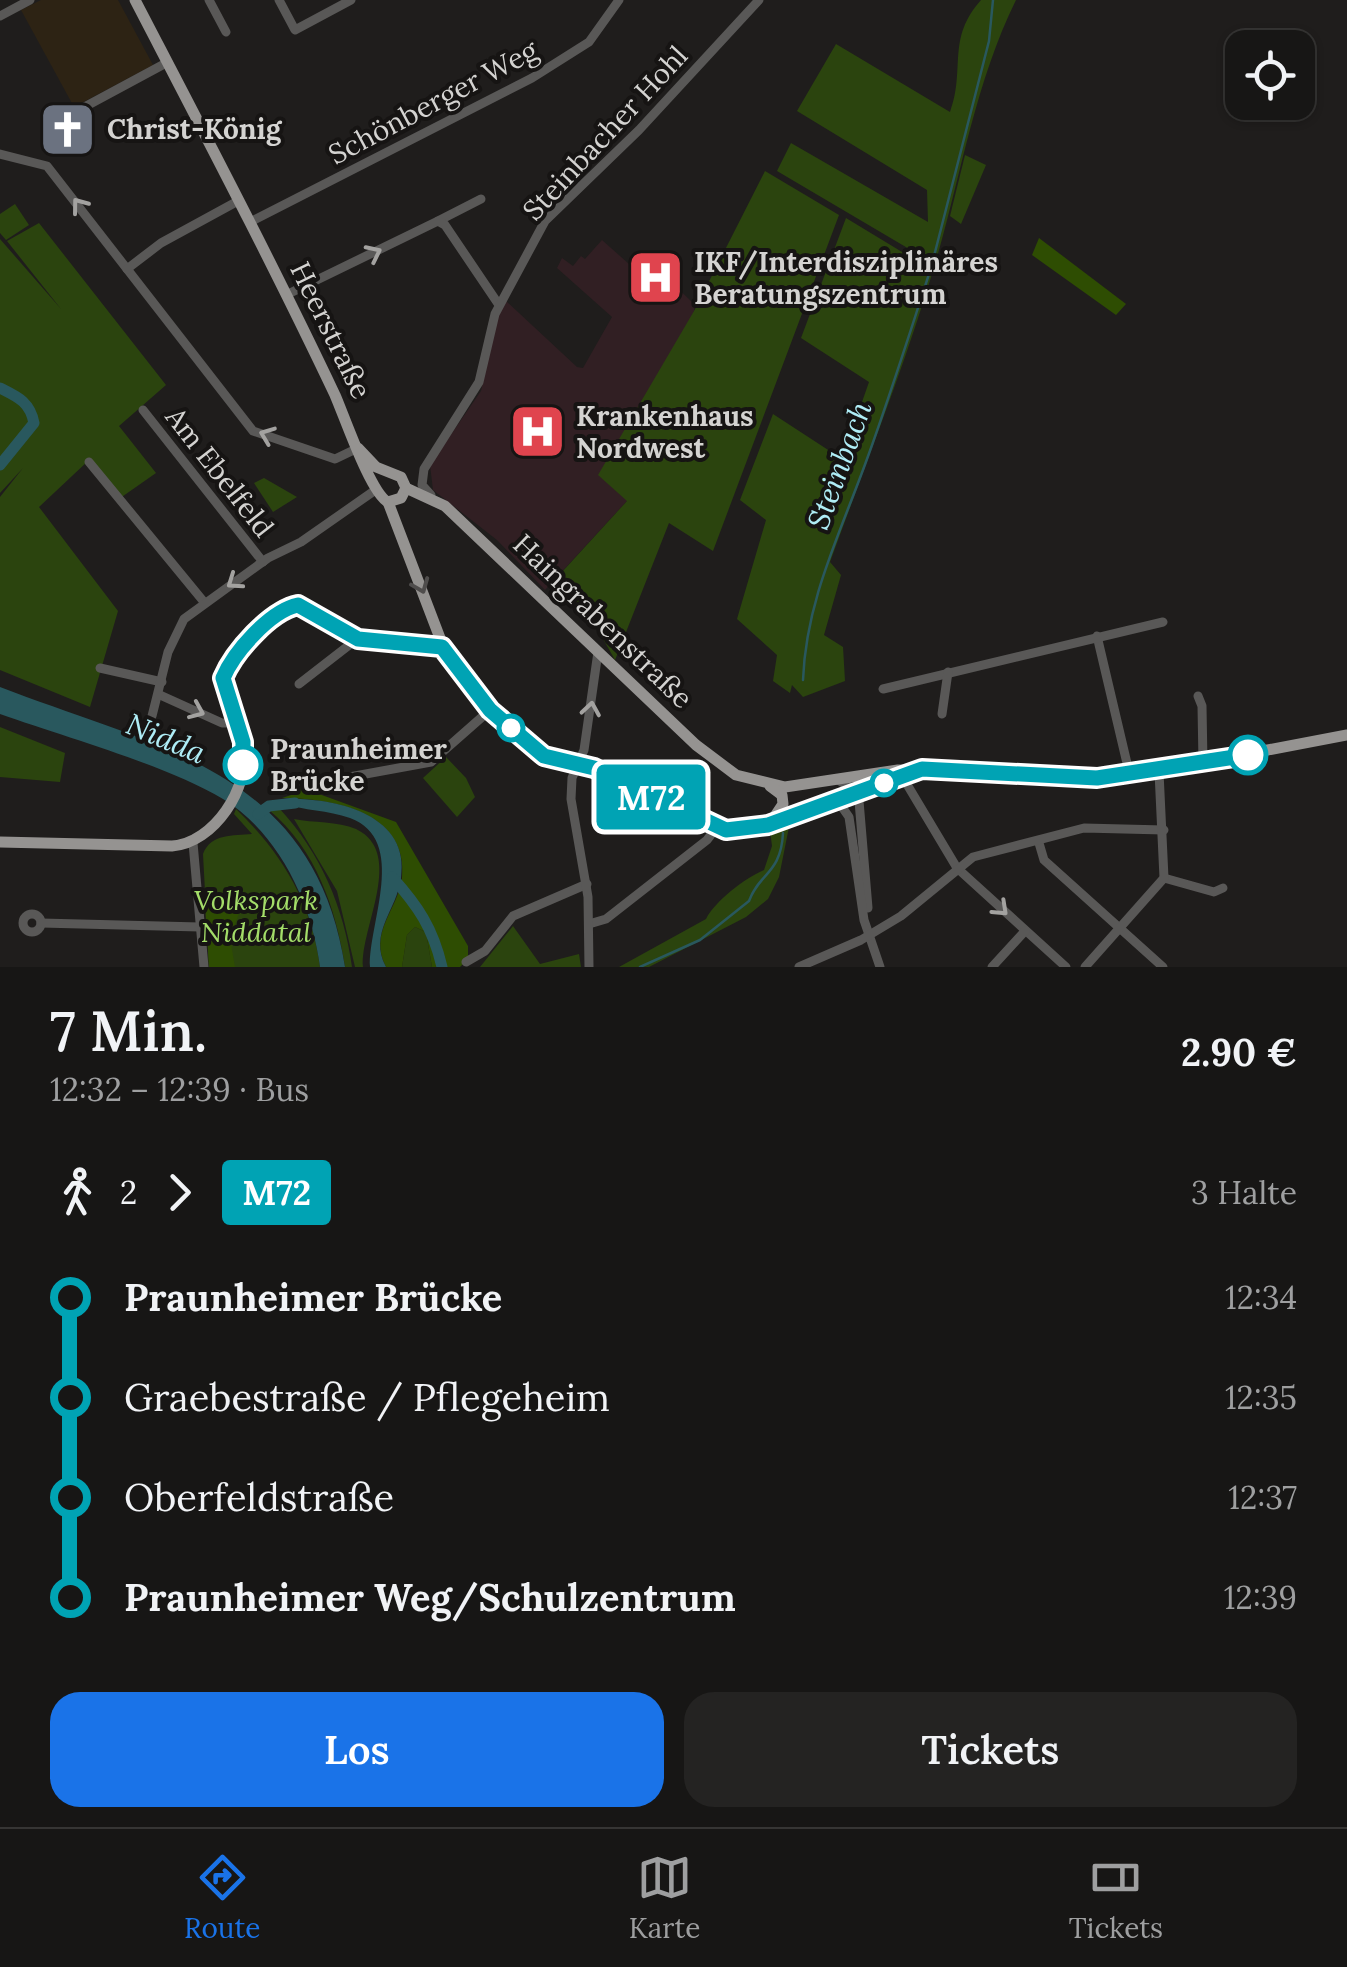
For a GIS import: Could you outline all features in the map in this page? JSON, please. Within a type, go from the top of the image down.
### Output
[{"type":"main road","name":"Heerstraße","points":[[136,0],[286,295],[374,487]]},
{"type":"main road","points":[[358,448],[383,471],[374,487],[388,502],[442,647],[490,710],[544,756],[578,765],[716,828],[738,831],[768,825],[922,769]]},
{"type":"main road","name":"Haingrabenstraße","points":[[383,471],[445,506],[717,763],[768,785]]},
{"type":"main road","points":[[388,502],[401,498],[405,484]]},
{"type":"main road","points":[[0,842],[172,846],[193,843],[208,832],[225,811],[244,756],[222,685],[225,672],[282,612],[298,605],[358,639],[442,647]]},
{"type":"main road","points":[[768,785],[922,769],[1130,776],[1347,734]]},
{"type":"main road","points":[[808,808],[798,806],[792,797],[812,783]]},
{"type":"main road","points":[[768,785],[778,790],[783,804],[768,825]]},
{"type":"street","points":[[0,16],[28,0]]},
{"type":"street","points":[[209,0],[226,32]]},
{"type":"street","points":[[279,0],[295,30],[351,0]]},
{"type":"street","name":"Schönberger Weg","points":[[250,222],[532,78],[590,42],[619,0]]},
{"type":"street","name":"Steinbacher Hohl","points":[[405,484],[423,472],[479,382],[499,305],[546,220],[639,130],[759,0]]},
{"type":"street","points":[[77,111],[168,62]]},
{"type":"street","points":[[0,154],[47,166],[253,431],[335,459],[358,448]]},
{"type":"street","points":[[286,295],[481,199]]},
{"type":"street","points":[[127,269],[198,221],[238,201]]},
{"type":"street","points":[[438,221],[445,225],[499,305]]},
{"type":"street","name":"Am Ebelfeld","points":[[142,410],[263,562]]},
{"type":"street","points":[[89,462],[204,602]]},
{"type":"street","points":[[423,472],[423,489],[445,506]]},
{"type":"street","points":[[152,716],[178,627],[204,602],[301,542],[374,487]]},
{"type":"street","points":[[883,688],[1164,622]]},
{"type":"street","points":[[1098,636],[1130,776]]},
{"type":"street","points":[[300,684],[358,639]]},
{"type":"street","points":[[589,967],[587,884],[571,799],[598,652]]},
{"type":"street","points":[[100,668],[162,682]]},
{"type":"street","points":[[942,714],[948,672]]},
{"type":"street","points":[[160,696],[222,723],[236,722]]},
{"type":"street","points":[[1198,696],[1202,706],[1202,763]]},
{"type":"street","points":[[311,784],[431,762],[490,710]]},
{"type":"street","points":[[1085,967],[1164,878],[1159,772]]},
{"type":"street","points":[[902,776],[957,868],[1066,967]]},
{"type":"street","points":[[831,778],[856,791],[869,936]]},
{"type":"street","points":[[823,802],[842,807],[849,817],[869,936],[880,967]]},
{"type":"street","points":[[589,924],[606,919],[707,840],[716,828]]},
{"type":"street","points":[[798,967],[869,936],[901,916],[973,858],[1084,828],[1164,830]]},
{"type":"street","points":[[193,843],[204,967]]},
{"type":"street","points":[[1038,843],[1044,860],[1163,967]]},
{"type":"street","points":[[1164,878],[1214,892],[1222,888]]},
{"type":"street","points":[[466,962],[485,950],[512,916],[587,884]]},
{"type":"street","points":[[41,923],[200,927]]},
{"type":"street","points":[[992,967],[1025,931]]},
{"type":"shaded area","points":[[41,0],[118,0],[153,65],[74,107],[21,10]]},
{"type":"shaded area","name":"Krankenhaus Nordwest","points":[[602,240],[638,272],[650,261],[695,305],[627,501],[545,590],[497,540],[433,490],[430,465],[481,391],[497,318],[506,301],[577,367],[583,368],[612,317],[557,268],[562,258],[573,266],[581,256],[585,259]]},
{"type":"green space","points":[[981,0],[1016,0],[979,97],[911,339],[830,562],[841,575],[824,635],[843,647],[845,681],[803,697],[792,685],[790,693],[773,681],[777,655],[737,619],[766,520],[740,500],[773,414],[842,459],[869,382],[801,338],[846,218],[912,258],[916,253],[777,171],[791,143],[928,222],[927,190],[797,111],[836,44],[950,112],[960,41],[970,14]]},
{"type":"green space","points":[[965,155],[986,165],[961,224],[950,216]]},
{"type":"green space","points":[[765,171],[839,215],[713,551],[669,523],[615,660],[594,623],[551,584],[627,501],[598,475],[694,311]]},
{"type":"green space","points":[[15,204],[29,225],[6,240],[0,233],[0,214]]},
{"type":"green space","points":[[39,223],[166,385],[119,426],[156,473],[116,501],[88,461],[39,507],[118,611],[90,707],[0,670],[0,497],[23,468],[0,493],[0,239],[61,309],[7,241]]},
{"type":"green space","points":[[1039,238],[1126,304],[1116,315],[1032,255]]},
{"type":"green space","points":[[264,478],[297,497],[273,512],[254,483]]},
{"type":"green space","points":[[0,727],[65,753],[60,782],[0,777]]},
{"type":"green space","points":[[446,757],[466,778],[475,797],[457,817],[423,778]]},
{"type":"green space","points":[[297,786],[396,822],[468,946],[468,959],[460,967],[432,967],[426,932],[415,927],[407,935],[402,967],[386,967],[380,943],[402,878],[401,856],[393,838],[380,824],[344,806],[282,798],[291,795]]},
{"type":"green space","points":[[279,808],[307,843],[328,882],[343,923],[352,967],[345,967],[336,923],[311,862],[269,810]]},
{"type":"green space","name":"Volkspark Niddatal","points":[[236,809],[267,843],[292,880],[310,922],[320,967],[209,967],[203,854],[217,839],[252,834],[234,814]]},
{"type":"green space","points":[[294,819],[356,829],[371,840],[378,855],[377,892],[363,967],[355,967],[337,891]]},
{"type":"green space","points":[[789,827],[779,877],[768,899],[746,917],[649,967],[619,967],[706,919],[731,891],[764,870],[772,846],[770,831]]},
{"type":"green space","points":[[245,897],[230,938],[235,967],[209,967],[205,905]]},
{"type":"green space","points":[[513,926],[540,964],[579,954],[581,967],[480,967]]},
{"type":"green space","points":[[415,927],[426,932],[432,967],[402,967],[407,935]]},
{"type":"water","points":[[0,687],[171,751],[221,776],[264,808],[301,849],[328,901],[345,967],[320,967],[309,919],[290,872],[243,813],[173,775],[0,714]]},
{"type":"water","points":[[283,799],[345,806],[381,824],[394,838],[401,856],[401,878],[380,943],[386,967],[370,967],[381,885],[378,845],[368,829],[350,818],[290,806],[282,803]]},
{"type":"waterway","name":"Steinbach","points":[[932,264],[989,41],[993,0]]},
{"type":"waterway","name":"Steinbach","points":[[803,680],[817,595],[884,412],[931,268]]},
{"type":"waterway","points":[[0,388],[26,405],[34,423],[0,465]]},
{"type":"waterway","points":[[258,814],[269,806],[295,803]]},
{"type":"waterway","name":"Steinbach","points":[[640,967],[700,940],[749,901],[774,865],[783,833]]},
{"type":"waterway","points":[[392,877],[423,918],[442,967]]},
{"type":"bus line","name":"M72","points":[[243,765],[243,742],[222,685],[225,672],[255,636],[282,612],[298,605],[358,639],[442,647],[448,660],[490,710],[544,756],[594,768],[726,830],[768,825],[922,769],[1097,778],[1159,772],[1248,755]]},
{"type":"place","name":"Christ-König","points":[[68,129]]},
{"type":"place","name":"IKF/Interdisziplinäres Beratungszentrum","points":[[655,278]]},
{"type":"place","name":"Krankenhaus Nordwest","points":[[537,432]]},
{"type":"place","name":"Praunheimer Brücke","points":[[243,765]]},
{"type":"water label","name":"Nidda","points":[[166,738]]}]
